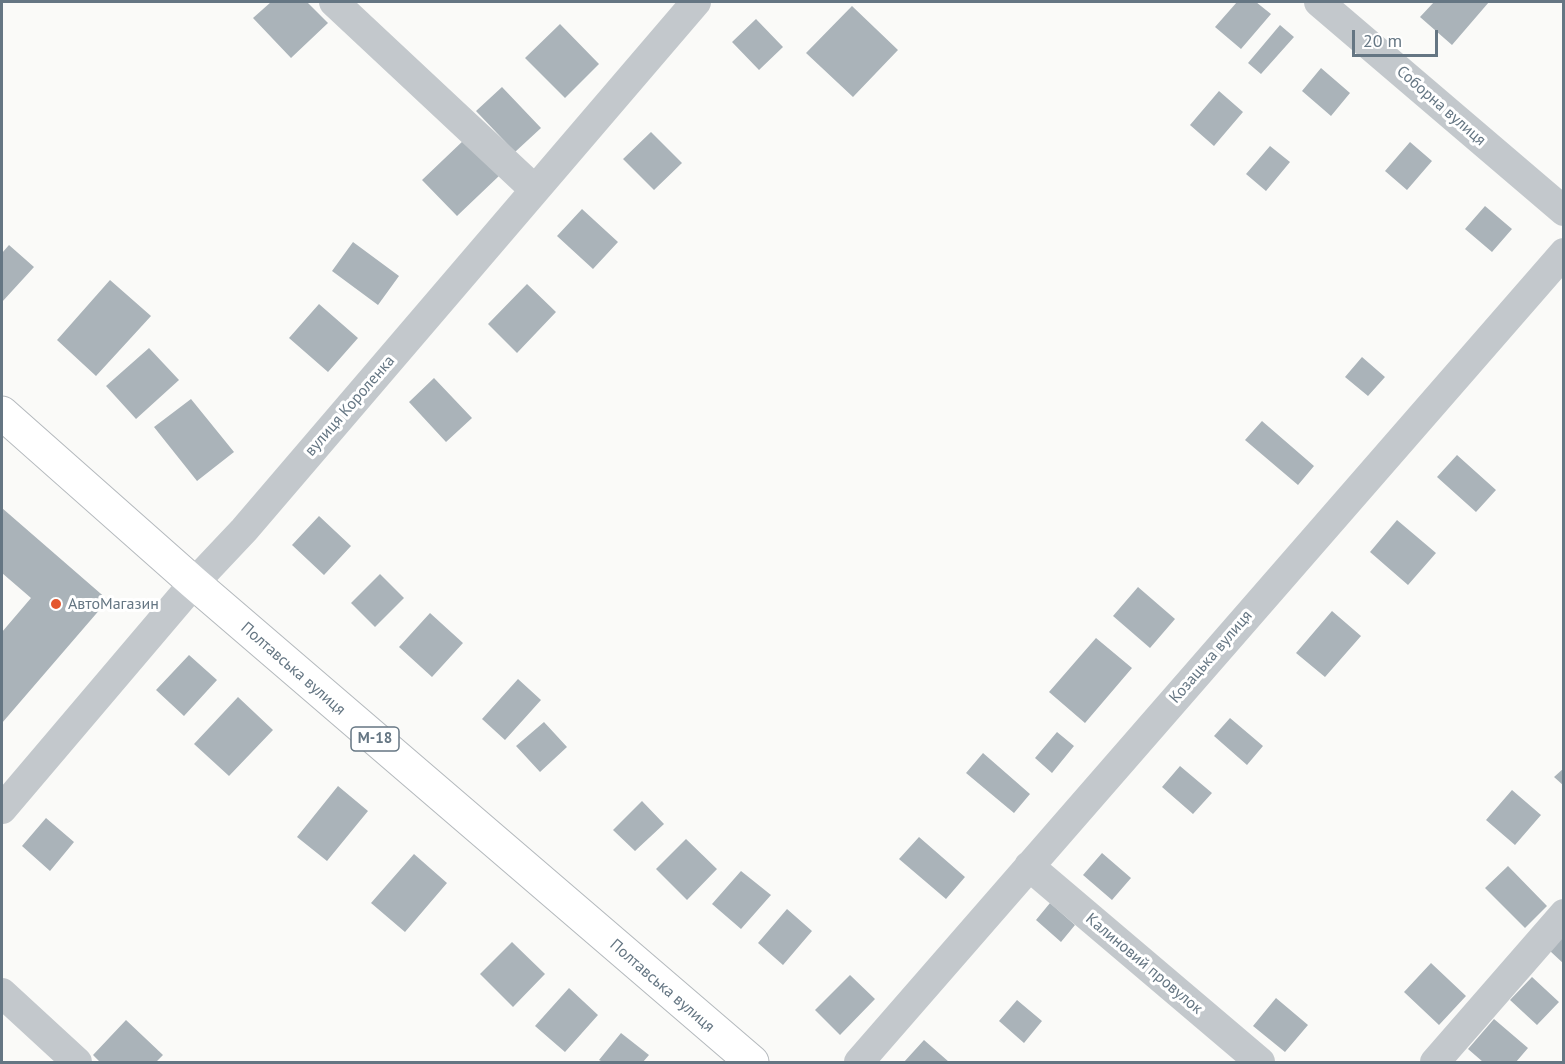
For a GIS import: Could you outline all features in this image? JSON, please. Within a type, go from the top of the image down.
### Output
[{"type":"highway","name":"Полтавська вулиця","points":[[2,413],[194,583],[752,1062]]},
{"type":"street","points":[[334,2],[535,190]]},
{"type":"street","name":"вулиця Короленка","points":[[2,808],[194,583],[244,530],[696,2]]},
{"type":"street","name":"Соборна вулиця","points":[[1319,2],[1563,211]]},
{"type":"street","name":"Козацька вулиця","points":[[859,1062],[1563,253]]},
{"type":"street","name":"Калиновий провулок","points":[[1029,866],[1260,1062]]},
{"type":"street","points":[[1435,1062],[1563,914]]},
{"type":"street","points":[[2,993],[77,1062]]},
{"type":"building","points":[[271,2],[307,2],[328,23],[291,58],[253,18]]},
{"type":"building","points":[[1237,2],[1256,2],[1271,14],[1241,49],[1215,27]]},
{"type":"building","points":[[1434,2],[1489,2],[1452,45],[1420,17]]},
{"type":"building","points":[[852,6],[898,50],[853,97],[806,53]]},
{"type":"building","points":[[756,19],[783,47],[759,70],[732,42]]},
{"type":"building","points":[[560,24],[599,64],[565,98],[525,58]]},
{"type":"building","points":[[1280,25],[1294,37],[1261,74],[1248,63]]},
{"type":"building","points":[[1321,68],[1350,93],[1331,116],[1302,91]]},
{"type":"building","points":[[502,87],[541,128],[515,152],[476,111]]},
{"type":"building","points":[[1219,91],[1243,112],[1214,146],[1190,125]]},
{"type":"building","points":[[651,132],[682,163],[654,190],[623,159]]},
{"type":"building","points":[[465,139],[500,175],[457,216],[422,180]]},
{"type":"building","points":[[1410,142],[1432,161],[1407,190],[1385,171]]},
{"type":"building","points":[[1270,146],[1290,162],[1266,191],[1246,174]]},
{"type":"building","points":[[1485,206],[1512,229],[1492,252],[1465,229]]},
{"type":"building","points":[[582,209],[618,242],[593,269],[557,236]]},
{"type":"building","points":[[353,242],[399,276],[378,305],[332,271]]},
{"type":"building","points":[[9,245],[34,267],[2,302],[2,253]]},
{"type":"building","points":[[110,280],[151,316],[96,376],[57,340]]},
{"type":"building","points":[[527,284],[556,312],[517,353],[488,324]]},
{"type":"building","points":[[319,304],[358,338],[328,372],[289,338]]},
{"type":"building","points":[[149,348],[179,380],[136,419],[106,386]]},
{"type":"building","points":[[1362,357],[1385,377],[1368,396],[1345,377]]},
{"type":"building","points":[[434,378],[472,418],[446,442],[409,402]]},
{"type":"building","points":[[191,399],[234,452],[197,481],[154,427]]},
{"type":"building","points":[[1262,421],[1314,466],[1298,485],[1245,440]]},
{"type":"building","points":[[1457,455],[1496,490],[1476,512],[1437,477]]},
{"type":"building","points":[[2,508],[108,600],[2,723],[2,632],[31,598],[2,573]]},
{"type":"building","points":[[319,516],[351,546],[324,575],[292,545]]},
{"type":"building","points":[[1397,520],[1436,553],[1408,585],[1370,552]]},
{"type":"building","points":[[380,574],[404,598],[375,627],[351,603]]},
{"type":"building","points":[[1138,587],[1175,619],[1150,648],[1113,616]]},
{"type":"building","points":[[1332,611],[1361,636],[1325,677],[1296,653]]},
{"type":"building","points":[[430,613],[463,643],[432,677],[399,647]]},
{"type":"building","points":[[1096,638],[1132,668],[1085,723],[1049,692]]},
{"type":"building","points":[[189,655],[217,680],[184,716],[156,690]]},
{"type":"building","points":[[518,679],[541,700],[505,740],[482,719]]},
{"type":"building","points":[[238,697],[273,730],[229,776],[194,744]]},
{"type":"building","points":[[1230,718],[1263,746],[1247,765],[1214,736]]},
{"type":"building","points":[[544,722],[567,747],[540,772],[516,746]]},
{"type":"building","points":[[1057,732],[1074,746],[1052,773],[1035,758]]},
{"type":"building","points":[[983,753],[1030,794],[1014,813],[966,773]]},
{"type":"building","points":[[1180,766],[1212,793],[1193,814],[1162,787]]},
{"type":"building","points":[[1564,768],[1564,786],[1554,777]]},
{"type":"building","points":[[338,786],[368,811],[327,861],[297,837]]},
{"type":"building","points":[[1512,790],[1541,815],[1515,845],[1486,820]]},
{"type":"building","points":[[642,801],[664,824],[635,851],[613,830]]},
{"type":"building","points":[[46,818],[74,842],[50,871],[22,846]]},
{"type":"building","points":[[919,837],[965,877],[946,899],[899,859]]},
{"type":"building","points":[[686,839],[717,869],[687,900],[656,869]]},
{"type":"building","points":[[1102,853],[1131,878],[1112,900],[1083,875]]},
{"type":"building","points":[[414,854],[447,883],[405,932],[371,903]]},
{"type":"building","points":[[1508,866],[1547,906],[1525,928],[1485,888]]},
{"type":"building","points":[[741,871],[771,895],[741,929],[712,904]]},
{"type":"building","points":[[1050,903],[1075,925],[1061,942],[1036,920]]},
{"type":"building","points":[[787,909],[812,931],[783,965],[758,943]]},
{"type":"building","points":[[1564,936],[1564,964],[1550,951]]},
{"type":"building","points":[[512,942],[545,974],[513,1007],[480,974]]},
{"type":"building","points":[[1431,963],[1466,996],[1439,1025],[1404,992]]},
{"type":"building","points":[[850,975],[875,999],[840,1035],[815,1010]]},
{"type":"building","points":[[1532,977],[1559,1002],[1537,1025],[1510,1000]]},
{"type":"building","points":[[569,988],[598,1015],[565,1052],[535,1026]]},
{"type":"building","points":[[1276,998],[1308,1025],[1285,1052],[1253,1026]]},
{"type":"building","points":[[1017,1000],[1042,1021],[1024,1043],[999,1021]]},
{"type":"building","points":[[1494,1019],[1528,1048],[1516,1062],[1483,1062],[1468,1049]]},
{"type":"building","points":[[126,1020],[163,1055],[156,1062],[100,1062],[93,1055]]},
{"type":"building","points":[[621,1033],[649,1055],[643,1062],[603,1062],[599,1060]]},
{"type":"building","points":[[924,1040],[949,1062],[904,1062]]},
{"type":"place","name":"АвтоМагазин","points":[[56,604]]}]
